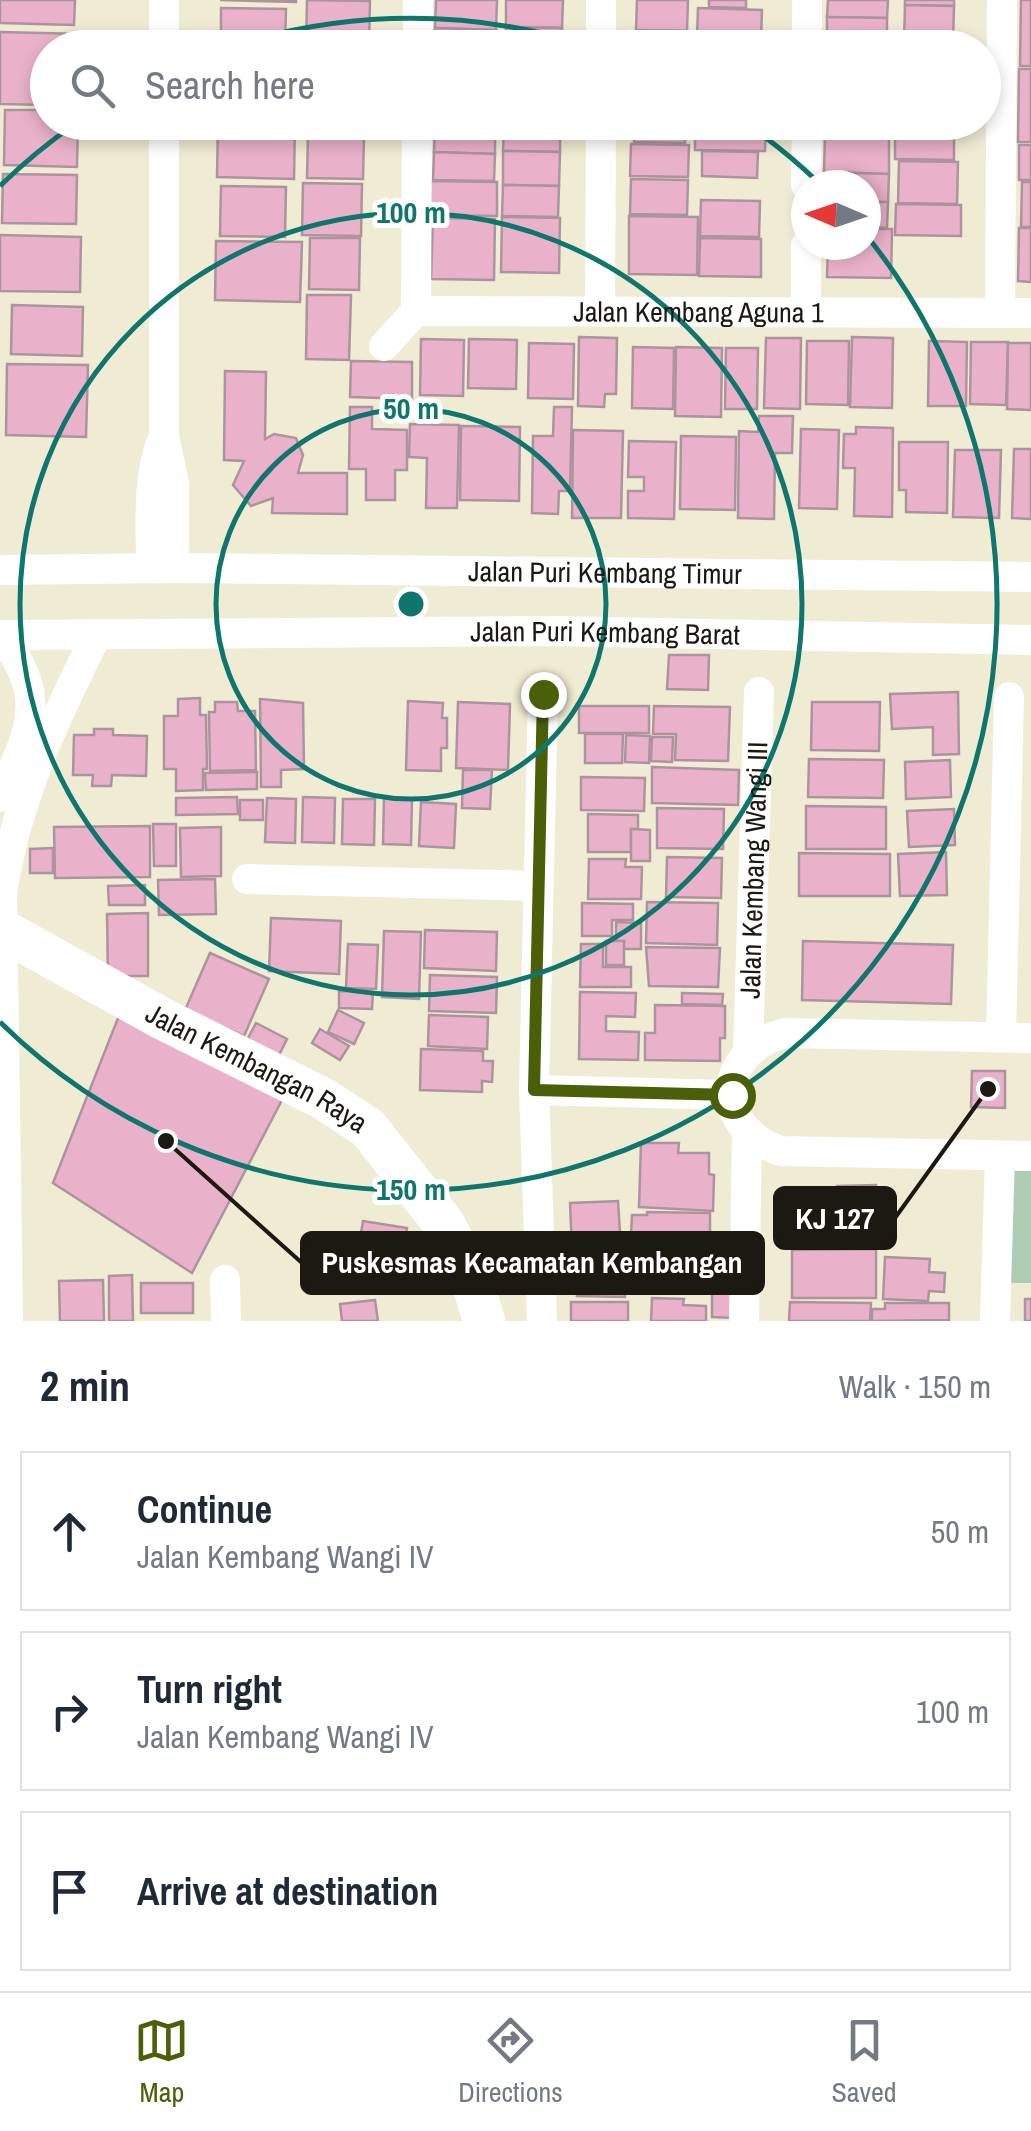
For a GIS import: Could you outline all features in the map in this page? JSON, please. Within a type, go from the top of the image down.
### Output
[{"type":"street","points":[[164,0],[164,30]]},
{"type":"street","points":[[418,0],[418,30]]},
{"type":"street","points":[[601,30],[602,0]]},
{"type":"street","points":[[807,30],[808,0]]},
{"type":"street","points":[[1000,313],[1002,0]]},
{"type":"street","points":[[162,568],[155,460],[164,436],[164,140]]},
{"type":"street","points":[[384,346],[416,311],[417,140]]},
{"type":"street","points":[[600,312],[601,140]]},
{"type":"street","points":[[806,170],[807,140]]},
{"type":"street","points":[[806,260],[806,312]]},
{"type":"street","name":"Jalan Kembang Aguna 1","points":[[416,311],[1031,313]]},
{"type":"street","name":"Jalan Puri Kembang Timur","points":[[0,570],[162,568],[1031,578]]},
{"type":"street","name":"Jalan Puri Kembang Barat","points":[[2,635],[553,631],[1031,640]]},
{"type":"street","points":[[0,798],[28,730],[31,703],[26,680],[2,635]]},
{"type":"street","points":[[8,1321],[1,930],[7,858],[24,800],[96,636]]},
{"type":"street","name":"Jalan Kembang Wangi III","points":[[732,1095],[735,1071],[748,1050],[759,692]]},
{"type":"street","points":[[542,1321],[534,1090],[543,694]]},
{"type":"street","points":[[748,1050],[765,1038],[786,1032],[1016,1038],[1008,697]]},
{"type":"street","points":[[248,879],[538,886]]},
{"type":"street","name":"Jalan Kembangan Raya","points":[[1,930],[162,1018],[324,1099],[368,1128],[444,1224],[468,1270],[484,1321]]},
{"type":"street","points":[[534,1090],[732,1095],[736,1115],[746,1132],[762,1145],[781,1151],[1031,1156]]},
{"type":"street","points":[[744,1321],[746,1132]]},
{"type":"street","points":[[994,1321],[1000,1156]]},
{"type":"street","points":[[225,1280],[226,1321]]},
{"type":"green space","points":[[1009,1169],[1031,1169],[1031,1283],[1010,1283]]},
{"type":"building","points":[[0,0],[75,0],[74,25],[0,23]]},
{"type":"building","points":[[220,0],[296,0],[296,2]]},
{"type":"building","points":[[307,0],[370,1],[369,30],[306,30]]},
{"type":"building","points":[[436,0],[497,0],[496,30],[435,28]]},
{"type":"building","points":[[506,0],[563,0],[562,28],[506,27]]},
{"type":"building","points":[[637,0],[688,0],[687,30],[636,30]]},
{"type":"building","points":[[709,0],[746,0],[746,8],[709,7]]},
{"type":"building","points":[[828,0],[888,0],[887,18],[827,17]]},
{"type":"building","points":[[905,0],[954,0],[954,6],[905,5]]},
{"type":"building","points":[[1021,0],[1031,0],[1031,66],[1020,66]]},
{"type":"building","points":[[905,5],[954,6],[953,30],[904,30]]},
{"type":"building","points":[[221,8],[286,9],[285,30],[221,30]]},
{"type":"building","points":[[698,8],[762,10],[761,30],[697,30]]},
{"type":"building","points":[[827,17],[887,18],[887,30],[827,30]]},
{"type":"building","points":[[506,27],[562,28],[562,30],[506,30]]},
{"type":"building","points":[[0,32],[30,33],[30,105],[0,104]]},
{"type":"building","points":[[1019,69],[1031,69],[1031,142],[1018,142]]},
{"type":"building","points":[[5,110],[30,110],[30,140],[78,140],[77,167],[4,165]]},
{"type":"building","points":[[218,140],[295,140],[294,179],[217,177]]},
{"type":"building","points":[[308,140],[364,140],[363,179],[307,178]]},
{"type":"building","points":[[434,140],[495,140],[495,154],[434,152]]},
{"type":"building","points":[[503,140],[560,140],[560,152],[503,151]]},
{"type":"building","points":[[634,140],[685,140],[685,143]]},
{"type":"building","points":[[695,140],[765,140],[765,151],[695,150]]},
{"type":"building","points":[[825,140],[889,140],[889,174],[881,174],[881,170],[824,170]]},
{"type":"building","points":[[895,140],[954,140],[954,160],[895,159]]},
{"type":"building","points":[[631,144],[689,145],[688,177],[630,176]]},
{"type":"building","points":[[1019,145],[1031,145],[1031,180],[1019,180]]},
{"type":"building","points":[[503,151],[560,152],[559,186],[503,185]]},
{"type":"building","points":[[702,151],[758,152],[757,178],[702,176]]},
{"type":"building","points":[[434,152],[495,154],[494,181],[433,180]]},
{"type":"building","points":[[899,161],[958,162],[957,204],[898,203]]},
{"type":"building","points":[[3,174],[77,175],[76,224],[2,223]]},
{"type":"building","points":[[881,174],[889,174],[888,202],[881,202]]},
{"type":"building","points":[[631,179],[688,180],[687,215],[630,214]]},
{"type":"building","points":[[428,181],[497,182],[497,216],[428,215]]},
{"type":"building","points":[[1022,182],[1031,182],[1031,227],[1021,227]]},
{"type":"building","points":[[303,183],[362,184],[361,236],[302,235]]},
{"type":"building","points":[[503,185],[559,186],[558,217],[502,216]]},
{"type":"building","points":[[221,186],[286,187],[285,237],[220,236]]},
{"type":"building","points":[[701,200],[760,201],[759,237],[700,236]]},
{"type":"building","points":[[881,202],[888,202],[887,228],[881,228]]},
{"type":"building","points":[[896,204],[961,205],[961,236],[895,235]]},
{"type":"building","points":[[629,216],[698,217],[697,275],[629,274]]},
{"type":"building","points":[[502,217],[560,218],[559,273],[501,272]]},
{"type":"building","points":[[433,218],[495,219],[494,280],[431,279]]},
{"type":"building","points":[[1019,228],[1031,228],[1031,282],[1018,281]]},
{"type":"building","points":[[881,229],[892,229],[891,278],[827,277],[828,260],[881,260]]},
{"type":"building","points":[[0,235],[81,237],[80,292],[0,291]]},
{"type":"building","points":[[310,238],[360,238],[359,290],[309,289]]},
{"type":"building","points":[[700,238],[761,239],[761,277],[699,276]]},
{"type":"building","points":[[216,241],[302,242],[300,302],[215,300]]},
{"type":"building","points":[[307,295],[351,295],[349,360],[306,359]]},
{"type":"building","points":[[12,305],[83,307],[82,356],[11,354]]},
{"type":"building","points":[[579,337],[617,338],[616,394],[605,394],[604,407],[578,406]]},
{"type":"building","points":[[852,337],[893,338],[892,408],[850,407]]},
{"type":"building","points":[[766,338],[801,338],[800,409],[764,408]]},
{"type":"building","points":[[421,339],[464,340],[463,396],[420,395]]},
{"type":"building","points":[[469,339],[517,340],[516,389],[468,388]]},
{"type":"building","points":[[807,341],[849,341],[848,405],[806,404]]},
{"type":"building","points":[[929,341],[967,342],[966,406],[928,406]]},
{"type":"building","points":[[971,342],[1008,342],[1006,405],[970,404]]},
{"type":"building","points":[[529,343],[574,344],[573,399],[528,398]]},
{"type":"building","points":[[1008,343],[1031,343],[1031,410],[1007,409]]},
{"type":"building","points":[[633,347],[674,348],[673,409],[632,408]]},
{"type":"building","points":[[676,347],[722,348],[721,417],[675,416]]},
{"type":"building","points":[[726,348],[758,348],[757,409],[725,409]]},
{"type":"building","points":[[351,361],[412,362],[412,399],[350,397]]},
{"type":"building","points":[[7,364],[88,365],[86,437],[6,435]]},
{"type":"building","points":[[225,371],[266,372],[265,439],[274,434],[296,438],[303,455],[298,473],[347,473],[347,514],[272,513],[273,498],[251,506],[233,485],[244,461],[224,460]]},
{"type":"building","points":[[350,407],[372,407],[372,429],[407,430],[407,470],[395,470],[395,500],[366,500],[366,469],[349,469]]},
{"type":"building","points":[[554,407],[572,407],[570,491],[559,491],[558,514],[532,513],[533,436],[553,436]]},
{"type":"building","points":[[759,416],[793,416],[792,453],[775,453],[774,519],[738,518],[739,431],[758,432]]},
{"type":"building","points":[[410,424],[459,425],[457,508],[426,508],[427,458],[409,457]]},
{"type":"building","points":[[461,426],[520,427],[519,501],[460,500]]},
{"type":"building","points":[[856,427],[893,428],[892,517],[854,516],[855,468],[843,468],[844,434],[856,434]]},
{"type":"building","points":[[801,429],[839,430],[837,509],[799,508]]},
{"type":"building","points":[[573,430],[623,431],[621,518],[572,518]]},
{"type":"building","points":[[681,436],[736,437],[735,510],[680,509]]},
{"type":"building","points":[[629,441],[676,442],[674,519],[628,518],[628,491],[644,491],[644,477],[628,477]]},
{"type":"building","points":[[899,442],[948,442],[947,513],[906,512],[906,490],[899,490]]},
{"type":"building","points":[[1014,449],[1031,449],[1031,519],[1012,518]]},
{"type":"building","points":[[955,450],[1001,450],[999,518],[953,517]]},
{"type":"building","points":[[669,655],[709,655],[708,690],[667,689]]},
{"type":"building","points":[[958,692],[959,754],[933,755],[933,727],[892,729],[890,694]]},
{"type":"building","points":[[200,698],[200,715],[206,715],[207,769],[203,769],[203,790],[176,791],[176,769],[164,769],[164,716],[178,716],[178,699]]},
{"type":"building","points":[[260,699],[303,703],[304,769],[281,770],[281,787],[261,787]]},
{"type":"building","points":[[408,701],[443,703],[447,748],[441,748],[441,771],[406,770]]},
{"type":"building","points":[[215,702],[237,702],[238,711],[255,711],[256,770],[210,771],[209,712],[215,712]]},
{"type":"building","points":[[458,702],[510,704],[508,770],[456,768]]},
{"type":"building","points":[[812,702],[880,702],[879,751],[811,750]]},
{"type":"building","points":[[579,706],[649,706],[649,733],[579,733]]},
{"type":"building","points":[[654,706],[730,707],[728,761],[675,760],[676,734],[653,734]]},
{"type":"building","points":[[94,729],[113,729],[113,735],[147,736],[146,776],[112,775],[111,786],[92,786],[93,775],[73,775],[74,735],[94,735]]},
{"type":"building","points":[[585,734],[623,734],[622,763],[585,763]]},
{"type":"building","points":[[626,735],[650,736],[649,763],[625,762]]},
{"type":"building","points":[[652,737],[673,737],[672,762],[651,761]]},
{"type":"building","points":[[809,759],[884,760],[883,798],[808,797]]},
{"type":"building","points":[[950,760],[951,797],[906,799],[905,762]]},
{"type":"building","points":[[652,767],[739,770],[738,805],[652,803]]},
{"type":"building","points":[[463,770],[492,770],[490,809],[462,808]]},
{"type":"building","points":[[257,772],[257,789],[206,790],[205,773]]},
{"type":"building","points":[[581,777],[645,778],[644,811],[581,810]]},
{"type":"building","points":[[237,797],[238,814],[176,815],[176,798]]},
{"type":"building","points":[[303,797],[335,798],[334,843],[302,842]]},
{"type":"building","points":[[267,798],[296,799],[295,843],[265,842]]},
{"type":"building","points":[[384,798],[412,799],[411,845],[383,844]]},
{"type":"building","points":[[343,799],[375,799],[374,845],[342,844]]},
{"type":"building","points":[[240,800],[263,800],[263,820],[240,820]]},
{"type":"building","points":[[421,802],[456,804],[454,848],[419,846]]},
{"type":"building","points":[[806,806],[886,807],[886,849],[806,849]]},
{"type":"building","points":[[657,808],[724,809],[723,849],[657,848]]},
{"type":"building","points":[[954,809],[955,845],[909,847],[907,811]]},
{"type":"building","points":[[588,814],[638,815],[638,829],[631,829],[631,852],[588,852]]},
{"type":"building","points":[[153,824],[176,824],[176,866],[154,866]]},
{"type":"building","points":[[150,826],[150,877],[55,878],[54,827]]},
{"type":"building","points":[[221,827],[221,876],[181,877],[180,828]]},
{"type":"building","points":[[631,829],[650,830],[650,861],[631,861]]},
{"type":"building","points":[[53,848],[53,873],[30,873],[30,849]]},
{"type":"building","points":[[946,852],[947,895],[900,896],[898,854]]},
{"type":"building","points":[[799,853],[890,854],[890,896],[799,896]]},
{"type":"building","points":[[667,857],[722,858],[721,898],[666,897]]},
{"type":"building","points":[[589,859],[626,859],[625,867],[642,867],[641,899],[588,899]]},
{"type":"building","points":[[215,879],[216,914],[159,915],[158,880]]},
{"type":"building","points":[[145,885],[145,905],[109,905],[108,886]]},
{"type":"building","points":[[647,902],[718,903],[717,945],[646,943]]},
{"type":"building","points":[[582,903],[633,904],[633,920],[612,920],[612,936],[582,936]]},
{"type":"building","points":[[148,913],[148,976],[108,976],[107,914]]},
{"type":"building","points":[[271,918],[341,921],[339,974],[269,971]]},
{"type":"building","points":[[616,922],[641,923],[641,949],[624,949],[624,941],[616,941]]},
{"type":"building","points":[[425,930],[497,932],[496,971],[424,968]]},
{"type":"building","points":[[384,931],[421,932],[419,999],[382,997]]},
{"type":"building","points":[[606,941],[624,941],[624,965],[606,965]]},
{"type":"building","points":[[803,941],[953,945],[951,1004],[802,1000]]},
{"type":"building","points":[[348,944],[378,945],[376,989],[346,988]]},
{"type":"building","points":[[581,944],[603,944],[603,967],[631,967],[631,987],[580,987]]},
{"type":"building","points":[[646,947],[720,948],[718,987],[649,986]]},
{"type":"building","points":[[210,953],[269,979],[244,1036],[185,1010]]},
{"type":"building","points":[[430,975],[497,977],[496,1013],[429,1011]]},
{"type":"building","points":[[339,991],[373,992],[372,1009],[339,1008]]},
{"type":"building","points":[[580,992],[636,993],[635,1017],[606,1016],[606,1031],[639,1032],[638,1060],[579,1059]]},
{"type":"building","points":[[682,993],[723,994],[722,1005],[682,1004]]},
{"type":"building","points":[[655,1005],[725,1006],[720,1061],[645,1060],[645,1033],[655,1033]]},
{"type":"building","points":[[122,1008],[283,1098],[192,1273],[53,1183]]},
{"type":"building","points":[[338,1010],[364,1023],[354,1044],[328,1032]]},
{"type":"building","points":[[429,1015],[488,1017],[487,1049],[428,1046]]},
{"type":"building","points":[[256,1023],[287,1039],[277,1059],[246,1042]]},
{"type":"building","points":[[320,1029],[349,1046],[340,1060],[312,1043]]},
{"type":"building","points":[[421,1049],[483,1051],[483,1061],[493,1061],[492,1082],[482,1081],[482,1092],[420,1090]]},
{"type":"building","points":[[972,1071],[1005,1071],[1005,1108],[971,1107]]},
{"type":"building","points":[[641,1143],[679,1143],[678,1153],[709,1153],[709,1174],[714,1175],[713,1211],[639,1207]]},
{"type":"building","points":[[876,1185],[877,1209],[837,1210],[837,1186]]},
{"type":"building","points":[[618,1201],[621,1248],[572,1250],[570,1203]]},
{"type":"building","points":[[710,1213],[710,1243],[647,1242],[647,1236],[631,1235],[632,1215]]},
{"type":"building","points":[[363,1221],[407,1228],[402,1257],[358,1250]]},
{"type":"building","points":[[876,1249],[876,1298],[792,1298],[792,1250]]},
{"type":"building","points":[[578,1251],[627,1253],[625,1297],[577,1296]]},
{"type":"building","points":[[885,1257],[930,1259],[929,1272],[945,1273],[944,1292],[929,1291],[928,1301],[883,1299]]},
{"type":"building","points":[[132,1275],[133,1321],[109,1321],[109,1276]]},
{"type":"building","points":[[103,1280],[104,1321],[60,1321],[59,1281]]},
{"type":"building","points":[[141,1283],[193,1283],[193,1313],[141,1313]]},
{"type":"building","points":[[712,1291],[734,1292],[734,1318],[712,1317]]},
{"type":"building","points":[[652,1298],[684,1299],[683,1305],[706,1306],[706,1321],[651,1321]]},
{"type":"building","points":[[1025,1299],[1031,1299],[1031,1321],[1025,1321]]},
{"type":"building","points":[[375,1300],[378,1321],[342,1321],[340,1304]]},
{"type":"building","points":[[571,1302],[628,1302],[628,1321],[571,1321]]},
{"type":"building","points":[[790,1302],[871,1303],[870,1321],[789,1321]]},
{"type":"building","points":[[885,1303],[949,1303],[949,1320],[872,1321],[872,1309],[885,1309]]},
{"type":"place","name":"KJ 127","points":[[988,1089]]},
{"type":"place","name":"Puskesmas Kecamatan Kembangan","points":[[166,1141]]},
{"type":"route","points":[[543,694],[534,1090],[732,1095]]}]
